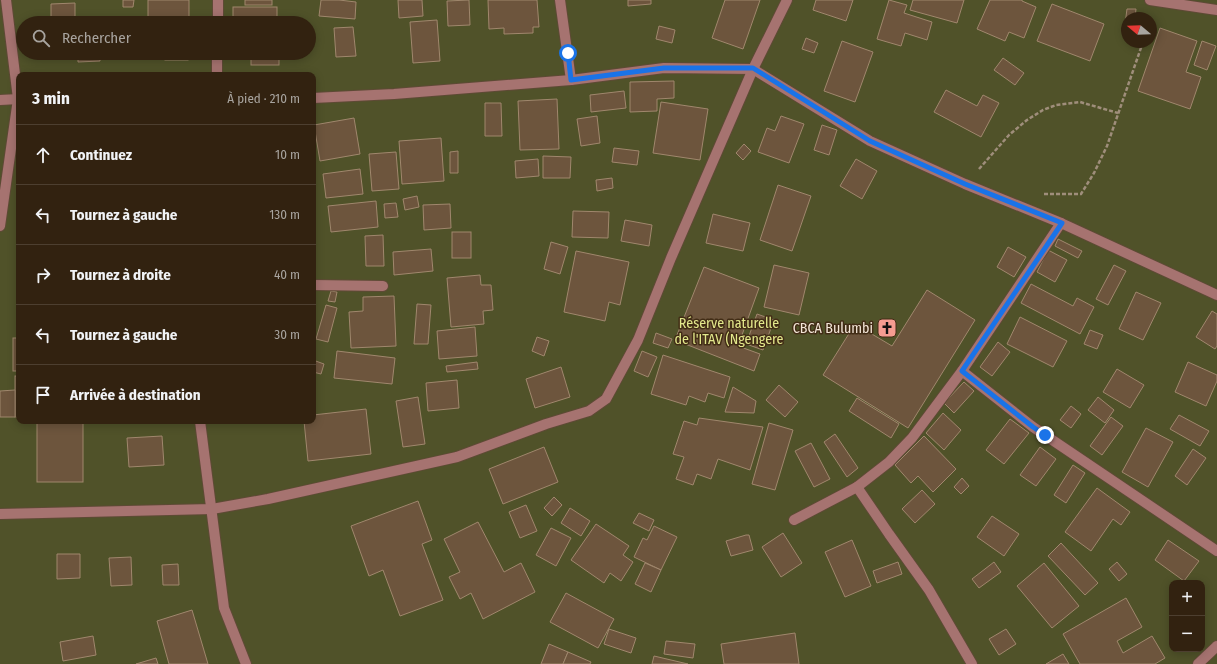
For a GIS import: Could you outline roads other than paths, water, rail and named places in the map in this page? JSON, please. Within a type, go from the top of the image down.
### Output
[{"type":"street","points":[[6,0],[16,82]]},
{"type":"street","points":[[218,0],[218,16]]},
{"type":"street","points":[[560,0],[571,80]]},
{"type":"street","points":[[0,514],[212,509],[268,499],[457,457],[546,424],[589,411],[606,399],[638,340],[671,258],[753,68],[787,0]]},
{"type":"street","points":[[1154,0],[1217,10]]},
{"type":"street","points":[[216,72],[217,60]]},
{"type":"street","points":[[316,98],[394,94],[571,80],[664,68],[753,68],[870,141],[965,184],[1062,223],[1217,295]]},
{"type":"street","points":[[0,100],[16,99]]},
{"type":"street","points":[[0,226],[16,113]]},
{"type":"street","points":[[794,520],[857,487],[889,462],[912,438],[962,371],[1062,223]]},
{"type":"street","points":[[316,285],[383,286]]},
{"type":"street","points":[[962,371],[1033,427],[1217,551]]},
{"type":"street","points":[[200,424],[224,608],[246,664]]},
{"type":"street","points":[[857,487],[929,590],[972,664]]},
{"type":"street","points":[[1198,664],[1217,646]]},
{"type":"place","name":"CBCA Bulumbi","points":[[887,328]]},
{"type":"park label","name":"Réserve naturelle de l'ITAV (Ngengere","points":[[729,332]]}]
